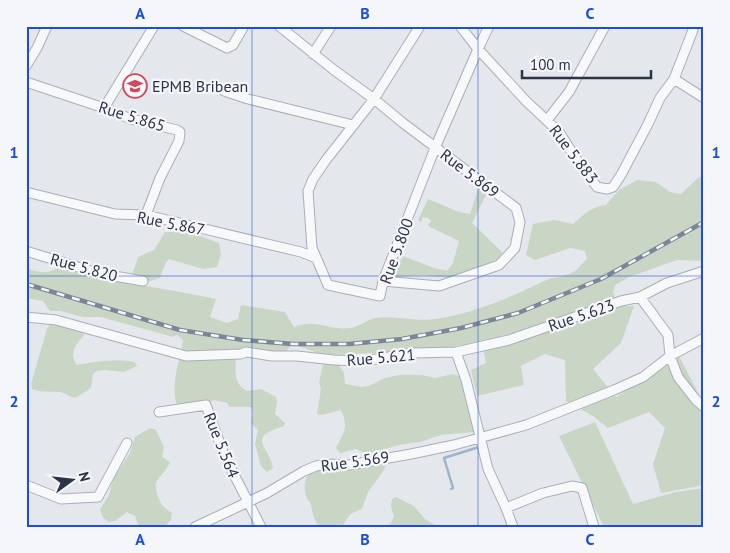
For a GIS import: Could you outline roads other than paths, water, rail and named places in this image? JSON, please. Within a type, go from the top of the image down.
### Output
[{"type":"street","points":[[26,66],[47,26]]},
{"type":"street","points":[[104,108],[154,26]]},
{"type":"street","points":[[183,26],[227,48],[233,45],[244,26]]},
{"type":"street","name":"Rue 5.869","points":[[279,26],[435,148],[516,208],[520,222],[515,248],[499,265],[439,286],[383,282]]},
{"type":"street","points":[[313,54],[331,26]]},
{"type":"street","name":"Rue 5.800","points":[[420,26],[374,99],[326,160],[313,179],[308,191],[312,248],[328,285],[380,296],[383,282],[435,148],[489,26]]},
{"type":"street","name":"Rue 5.883","points":[[460,26],[478,49],[526,100],[548,119],[597,187],[607,189],[613,187],[621,175],[660,98],[674,79],[692,30]]},
{"type":"street","points":[[548,119],[569,92],[606,26]]},
{"type":"street","points":[[674,79],[704,98]]},
{"type":"street","name":"Rue 5.865","points":[[26,82],[132,119],[180,132],[179,141],[160,178],[146,215]]},
{"type":"street","points":[[224,91],[248,100],[353,125]]},
{"type":"street","name":"Rue 5.867","points":[[26,192],[115,214],[146,215],[302,252],[316,258]]},
{"type":"street","name":"Rue 5.820","points":[[26,251],[97,273],[143,281]]},
{"type":"street","name":"Rue 5.623","points":[[456,352],[509,340],[640,296],[666,283],[704,271]]},
{"type":"street","points":[[640,296],[668,335],[670,356],[678,377],[704,407]]},
{"type":"street","name":"Rue 5.621","points":[[26,316],[56,320],[186,356],[242,354],[246,352],[272,356],[363,361],[414,353],[456,352]]},
{"type":"street","name":"Rue 5.569","points":[[195,527],[280,487],[304,471],[316,466],[327,464],[349,465],[454,445],[526,425],[642,377],[670,356],[704,338]]},
{"type":"street","points":[[456,352],[466,380],[488,469],[513,527]]},
{"type":"street","name":"Rue 5.564","points":[[159,412],[206,405],[224,456],[261,527]]},
{"type":"street","points":[[26,485],[61,499],[98,497],[127,443]]},
{"type":"street","points":[[506,508],[562,488],[572,486],[582,488],[594,527]]},
{"type":"waterway","points":[[451,489],[453,488],[444,458],[479,447]]},
{"type":"railway","points":[[26,284],[180,330],[243,340],[293,344],[349,344],[402,339],[461,328],[518,313],[601,279],[704,222]]},
{"type":"place","name":"EPMB Bribean","points":[[135,86]]}]
